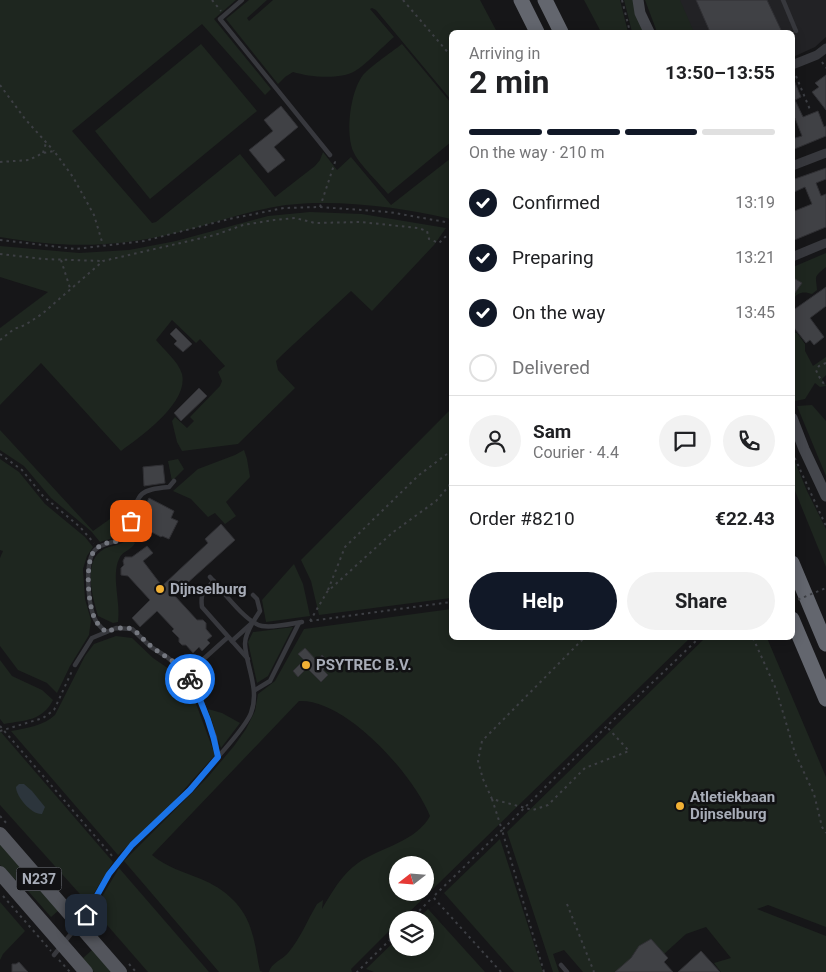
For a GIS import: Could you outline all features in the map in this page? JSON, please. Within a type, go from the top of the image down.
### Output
[{"type":"highway","points":[[520,0],[536,30]]},
{"type":"highway","points":[[545,0],[560,30]]},
{"type":"highway","points":[[795,570],[826,644]]},
{"type":"highway","points":[[795,626],[826,699]]},
{"type":"main road","points":[[638,0],[640,13],[647,30]]},
{"type":"main road","points":[[795,426],[826,496]]},
{"type":"main road","name":"N237","points":[[0,834],[120,972]]},
{"type":"main road","name":"N237","points":[[0,873],[58,949],[86,972]]},
{"type":"street","points":[[795,64],[825,51]]},
{"type":"street","points":[[795,165],[826,153]]},
{"type":"street","points":[[795,256],[826,243]]},
{"type":"lane","points":[[242,0],[220,19],[330,155]]},
{"type":"lane","points":[[783,0],[796,31]]},
{"type":"lane","points":[[106,632],[95,620],[89,597],[88,574],[91,557],[94,551],[101,545],[116,542],[128,532],[135,506],[143,491],[169,487],[174,481]]},
{"type":"lane","points":[[249,661],[202,607],[201,597],[212,579],[253,622],[267,626],[301,623]]},
{"type":"lane","points":[[58,949],[86,915],[109,874],[118,862],[132,845],[190,790],[238,733],[251,713],[255,690],[245,644],[247,633],[260,611],[257,599],[253,595]]},
{"type":"lane","points":[[232,642],[253,622]]},
{"type":"lane","points":[[255,690],[270,681],[301,623]]},
{"type":"lane","points":[[75,665],[92,638],[116,628],[132,629],[151,647],[167,657],[187,674],[199,695],[215,737],[218,757]]},
{"type":"lane","points":[[187,674],[228,637]]},
{"type":"lane","points":[[561,965],[567,972]]},
{"type":"path","points":[[212,0],[225,14]]},
{"type":"path","points":[[403,0],[449,54]]},
{"type":"path","points":[[622,0],[630,30]]},
{"type":"path","points":[[796,76],[811,112]]},
{"type":"path","points":[[0,85],[73,177],[94,216],[103,246]]},
{"type":"path","points":[[44,153],[46,143]]},
{"type":"path","points":[[0,162],[29,160],[44,153],[54,151]]},
{"type":"path","points":[[320,207],[335,162],[330,155]]},
{"type":"path","points":[[0,240],[76,249],[103,246],[144,241],[229,219],[284,208],[320,207],[389,212],[449,223]]},
{"type":"path","points":[[0,254],[13,257],[103,261],[215,235],[243,225],[295,218],[315,223],[362,222],[418,228],[427,231],[429,239],[439,243],[445,237],[449,236]]},
{"type":"path","points":[[61,260],[70,289]]},
{"type":"path","points":[[0,340],[14,329],[25,325],[42,314],[103,261]]},
{"type":"path","points":[[826,363],[818,366],[816,370],[826,387]]},
{"type":"path","points":[[310,621],[327,592],[345,547],[419,475],[449,452]]},
{"type":"path","points":[[0,454],[22,470],[43,496],[80,527],[98,548]]},
{"type":"path","points":[[795,459],[826,526]]},
{"type":"path","points":[[327,592],[392,533],[436,501],[449,486]]},
{"type":"path","points":[[795,601],[826,588]]},
{"type":"path","points":[[301,623],[449,602]]},
{"type":"path","points":[[544,972],[502,830],[483,780],[478,761],[482,741],[582,640]]},
{"type":"path","points":[[434,896],[606,726],[697,640]]},
{"type":"path","points":[[754,640],[776,689],[795,753],[814,794],[822,827],[826,833]]},
{"type":"path","points":[[2,730],[43,718],[54,710],[75,665]]},
{"type":"path","points":[[0,726],[118,862]]},
{"type":"path","points":[[492,800],[533,810],[548,805],[585,768],[629,751],[606,726]]},
{"type":"path","points":[[0,892],[58,949],[70,972]]},
{"type":"path","points":[[434,898],[501,972]]},
{"type":"path","points":[[419,911],[429,901]]},
{"type":"path","points":[[567,904],[594,972]]},
{"type":"path","points":[[357,972],[389,941]]},
{"type":"shaded area","points":[[0,0],[236,0],[214,19],[271,89],[265,95],[202,24],[72,131],[152,223],[156,222],[240,154],[275,197],[315,166],[323,152],[337,170],[351,157],[391,205],[449,160],[449,219],[369,205],[305,203],[258,210],[176,233],[131,242],[67,245],[0,237]]},
{"type":"shaded area","points":[[249,0],[267,0],[247,18],[249,21],[273,0],[480,0],[496,30],[449,30],[449,98],[376,10],[372,8],[370,9],[394,37],[365,64],[349,74],[333,77],[293,72],[278,84],[226,19]]},
{"type":"shaded area","points":[[584,0],[620,0],[628,30],[600,30]]},
{"type":"shaded area","points":[[624,0],[633,0],[642,30],[632,30]]},
{"type":"shaded area","points":[[645,0],[680,0],[693,30],[656,30]]},
{"type":"shaded area","points":[[677,0],[826,0],[826,37],[815,47],[795,56],[795,30],[686,30]]},
{"type":"shaded area","points":[[201,44],[257,111],[150,199],[95,131]]},
{"type":"shaded area","points":[[402,44],[449,101],[449,144],[388,194],[357,158],[351,145],[350,136],[350,115],[357,85],[364,74]]},
{"type":"shaded area","points":[[310,212],[362,214],[446,228],[434,245],[372,311],[351,291],[276,361],[278,370],[295,388],[238,444],[182,451],[177,442],[172,421],[175,417],[187,428],[194,421],[190,417],[220,386],[222,381],[218,372],[225,366],[200,339],[196,343],[172,320],[156,340],[174,360],[182,374],[182,385],[178,396],[161,418],[121,451],[41,363],[0,405],[0,328],[48,292],[0,277],[0,246],[79,253],[129,250],[176,241],[268,216]]},
{"type":"shaded area","points":[[826,253],[826,267],[816,277],[817,290],[812,294],[804,292],[795,297],[795,266]]},
{"type":"shaded area","points":[[795,333],[805,344],[805,351],[813,366],[826,357],[826,375],[822,379],[826,386],[820,387],[815,383],[805,399],[795,401]]},
{"type":"shaded area","points":[[812,405],[826,421],[826,476],[797,406]]},
{"type":"shaded area","points":[[449,411],[449,598],[319,615],[311,581],[301,560]]},
{"type":"shaded area","points":[[0,430],[93,531],[134,502],[129,510],[120,536],[100,542],[91,531],[51,498],[24,466],[0,450]]},
{"type":"shaded area","points":[[244,450],[250,477],[226,502],[236,516],[225,524],[215,513],[208,517],[191,499],[173,491],[198,469]]},
{"type":"shaded area","points":[[0,459],[19,472],[45,504],[85,537],[93,547],[87,556],[83,569],[85,599],[91,620],[89,635],[70,666],[57,693],[47,683],[18,670],[0,646],[0,558],[3,551],[0,550]]},
{"type":"shaded area","points":[[178,459],[184,469],[172,481],[168,461]]},
{"type":"shaded area","points":[[795,462],[826,529],[826,567],[795,491]]},
{"type":"shaded area","points":[[129,538],[135,543],[120,556],[117,566],[116,581],[119,615],[118,622],[113,623],[98,616],[91,582],[92,564],[95,557],[101,551],[123,543]]},
{"type":"shaded area","points":[[294,564],[303,584],[310,616],[266,622],[262,600]]},
{"type":"shaded area","points":[[449,609],[449,640],[688,640],[434,888],[434,856],[389,856],[389,901],[420,901],[410,911],[389,911],[389,931],[351,969],[352,972],[269,972],[272,966],[292,948],[317,904],[323,900],[322,909],[347,872],[367,857],[416,832],[430,816],[409,780],[393,761],[357,725],[337,712],[317,704],[299,701],[152,855],[169,866],[210,883],[233,900],[249,923],[260,971],[263,972],[219,972],[124,861],[207,778],[234,746],[246,729],[255,711],[258,694],[275,681],[304,629]]},
{"type":"shaded area","points":[[293,627],[268,676],[257,683],[248,642],[253,632]]},
{"type":"shaded area","points":[[116,636],[132,638],[153,658],[188,682],[215,755],[172,803],[118,855],[11,731],[40,724],[55,715],[85,656],[94,644]]},
{"type":"shaded area","name":"Atletiekbaan Dijnselburg","points":[[703,640],[768,640],[826,777],[826,927],[768,905],[757,909],[826,936],[826,972],[721,972],[714,963],[731,958],[706,927],[686,934],[664,954],[651,940],[647,941],[615,972],[583,972],[564,950],[553,954],[559,972],[553,972],[507,832]]},
{"type":"shaded area","points":[[0,660],[12,676],[42,690],[53,700],[44,712],[33,718],[4,724],[0,719]]},
{"type":"shaded area","points":[[208,709],[222,713],[240,723],[221,748]]},
{"type":"shaded area","points":[[0,731],[113,862],[88,903],[0,805]]},
{"type":"shaded area","points":[[19,784],[24,784],[32,791],[45,807],[42,814],[29,809],[22,800],[16,787]]},
{"type":"shaded area","points":[[500,839],[543,972],[514,972],[444,893]]},
{"type":"shaded area","points":[[0,842],[59,910],[51,917],[29,892],[0,865]]},
{"type":"shaded area","points":[[119,868],[209,972],[148,972],[94,910]]},
{"type":"shaded area","points":[[0,902],[25,931],[3,954],[0,960]]},
{"type":"shaded area","points":[[434,916],[485,972],[374,972],[366,969],[389,947],[389,956],[434,956]]},
{"type":"shaded area","points":[[93,949],[113,972],[94,972],[82,959]]},
{"type":"building","points":[[696,0],[767,0],[781,30],[709,30]]},
{"type":"building","points":[[826,75],[826,110],[812,92],[819,87],[815,83]]},
{"type":"building","points":[[795,83],[801,97],[795,100]]},
{"type":"building","points":[[795,100],[803,117],[818,111],[824,127],[826,126],[826,136],[795,149],[795,138],[802,136],[795,118]]},
{"type":"building","points":[[281,106],[298,127],[274,147],[285,160],[268,173],[249,150],[273,131],[264,120]]},
{"type":"building","points":[[826,168],[826,179],[816,183],[821,196],[826,194],[826,227],[795,240],[795,211],[812,204],[805,187],[795,192],[795,179]]},
{"type":"building","points":[[795,279],[802,283],[795,293]]},
{"type":"building","points":[[826,287],[826,306],[810,318],[824,337],[814,345],[810,340],[806,343],[795,329],[795,309]]},
{"type":"building","points":[[176,328],[192,344],[183,352],[174,344],[177,341],[170,334]]},
{"type":"building","points":[[199,388],[207,396],[181,421],[174,413]]},
{"type":"building","points":[[163,465],[165,483],[144,486],[143,467]]},
{"type":"building","points":[[149,498],[174,511],[171,518],[178,521],[169,539],[142,527],[137,522]]},
{"type":"building","name":"Dijnselburg","points":[[221,524],[235,540],[174,595],[197,620],[203,620],[206,623],[206,629],[212,636],[207,640],[210,643],[202,651],[199,647],[193,653],[186,645],[182,645],[179,642],[179,638],[172,631],[174,629],[157,611],[140,627],[132,618],[150,600],[128,576],[121,575],[121,568],[124,565],[125,557],[132,557],[147,546],[153,553],[143,561],[162,586],[208,543],[205,539]]},
{"type":"building","points":[[305,648],[317,661],[322,655],[330,663],[323,670],[328,675],[321,682],[307,668],[298,677],[293,671],[304,660],[298,654]]},
{"type":"building","points":[[651,939],[668,958],[664,962],[673,972],[615,972],[631,958],[639,946]]},
{"type":"building","points":[[701,951],[720,972],[678,972]]},
{"type":"building","points":[[19,962],[28,972],[12,972],[12,964]]},
{"type":"way so far","points":[[131,521],[128,532],[123,538],[116,542],[101,545],[94,551],[91,557],[88,574],[89,597],[95,620],[106,632],[116,628],[132,629],[151,647],[167,657],[187,674],[190,679]]},
{"type":"place","name":"Dijnselburg","points":[[160,589]]},
{"type":"place","name":"PSYTREC B.V.","points":[[306,665]]},
{"type":"place","name":"Atletiekbaan Dijnselburg","points":[[680,806]]},
{"type":"route","points":[[86,915],[109,874],[132,845],[190,790],[218,757],[215,737],[199,695],[190,679]]}]
